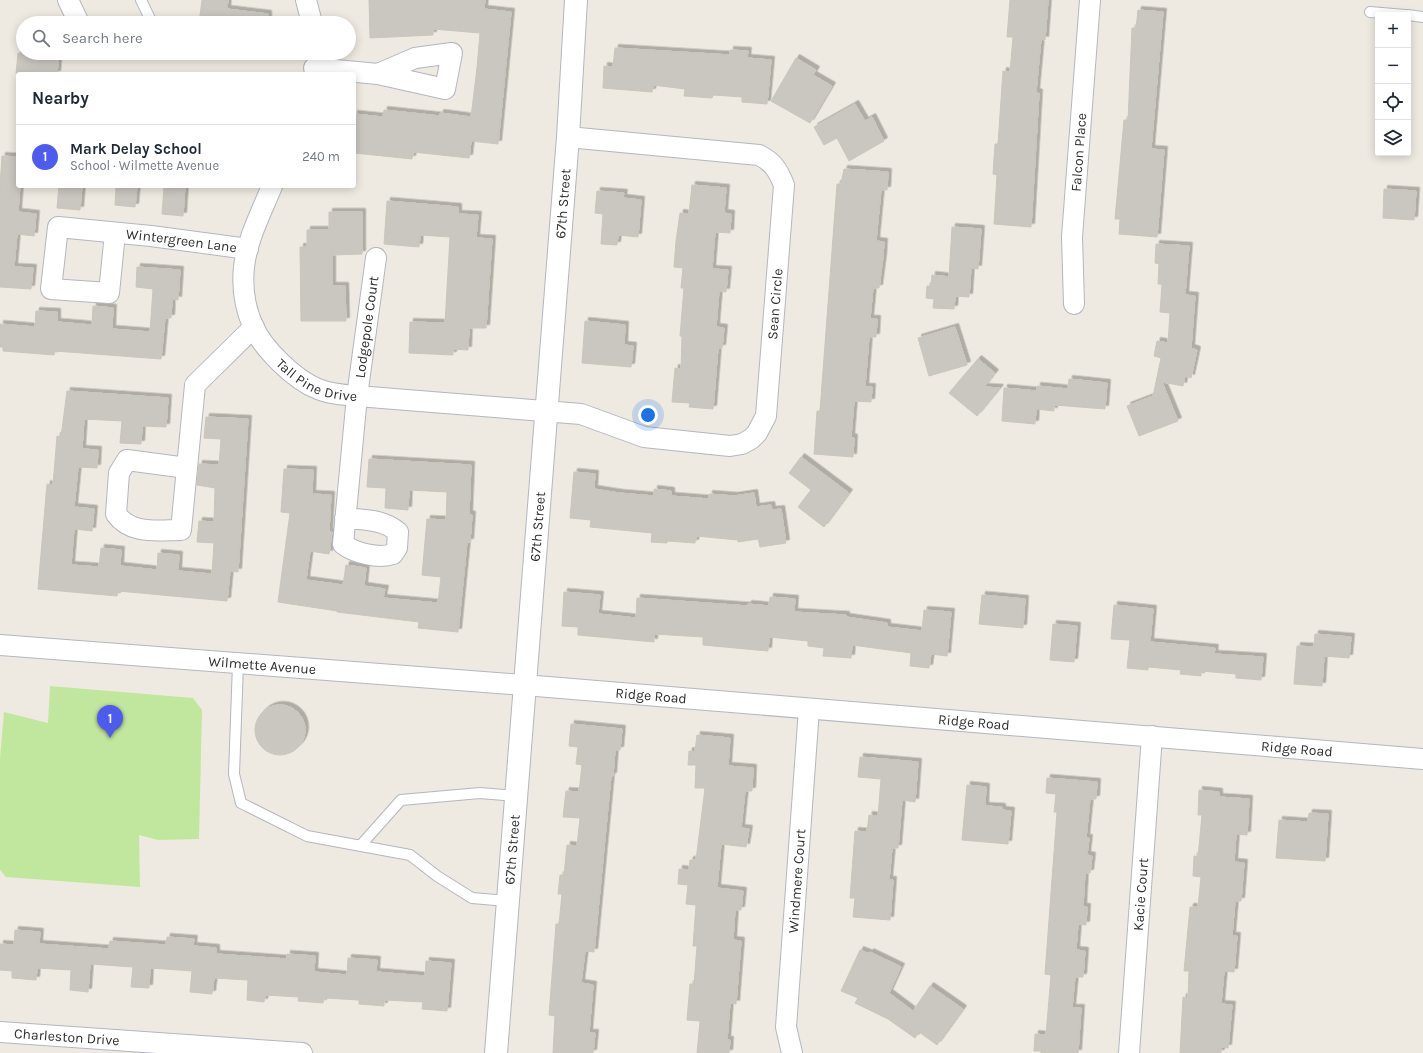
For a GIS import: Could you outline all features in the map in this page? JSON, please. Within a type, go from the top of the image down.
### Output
[{"type":"street","points":[[68,0],[76,16]]},
{"type":"street","points":[[306,0],[310,16]]},
{"type":"street","name":"67th Street","points":[[496,1053],[568,137],[576,0]]},
{"type":"street","name":"Falcon Place","points":[[1074,304],[1072,237],[1090,0]]},
{"type":"street","points":[[313,65],[378,74]]},
{"type":"street","name":"Sean Circle","points":[[546,410],[581,414],[644,437],[730,446],[742,444],[750,439],[757,433],[766,416],[784,185],[774,164],[759,155],[568,137]]},
{"type":"street","name":"Tall Pine Drive","points":[[271,188],[248,249],[244,266],[244,285],[247,305],[254,327],[268,348],[301,380],[318,389],[357,396],[546,410]]},
{"type":"street","name":"Wintergreen Lane","points":[[115,233],[248,249]]},
{"type":"street","name":"Lodgepole Court","points":[[345,518],[357,396],[376,258]]},
{"type":"street","points":[[187,468],[195,385],[254,327]]},
{"type":"street","name":"Wilmette Avenue","points":[[0,645],[524,685]]},
{"type":"street","name":"Ridge Road","points":[[524,685],[1423,759]]},
{"type":"street","name":"Windmere Court","points":[[792,1053],[786,1027],[809,709]]},
{"type":"street","name":"Kacie Court","points":[[1129,1053],[1152,736]]},
{"type":"street","name":"Charleston Drive","points":[[0,1032],[302,1053]]},
{"type":"lane","points":[[141,0],[149,16]]},
{"type":"lane","points":[[1370,12],[1375,12]]},
{"type":"lane","points":[[1411,16],[1423,17]]},
{"type":"lane","points":[[238,664],[234,774],[241,803],[307,836],[410,855],[437,876],[472,898],[507,901]]},
{"type":"lane","points":[[360,846],[401,800],[480,793],[516,796]]},
{"type":"green space","points":[[50,686],[193,698],[202,710],[199,839],[158,840],[139,835],[140,887],[6,877],[0,870],[0,758],[4,712],[48,723]]},
{"type":"building","points":[[202,0],[228,0],[227,9],[268,14],[268,16],[200,16]]},
{"type":"building","points":[[369,0],[485,0],[484,9],[511,12],[498,144],[471,141],[469,158],[413,152],[412,159],[356,153],[356,114],[383,117],[384,110],[440,116],[440,113],[471,117],[480,33],[433,29],[433,35],[370,38]]},
{"type":"building","points":[[1010,0],[1048,0],[1045,40],[1041,39],[1036,92],[1039,93],[1031,227],[994,224],[997,175],[993,174],[995,144],[998,144],[1003,71],[1010,72],[1013,37],[1007,37]]},
{"type":"building","points":[[1138,10],[1163,12],[1151,149],[1164,150],[1157,237],[1119,234],[1120,219],[1115,219],[1124,120],[1128,120],[1132,28],[1136,28]]},
{"type":"building","points":[[615,48],[730,55],[730,50],[748,51],[747,58],[771,60],[767,104],[742,102],[742,97],[713,95],[712,98],[684,96],[685,89],[653,85],[652,92],[603,88],[604,66],[613,67]]},
{"type":"building","points":[[796,58],[816,70],[813,75],[832,86],[810,123],[771,101]]},
{"type":"building","points":[[17,60],[58,60],[57,72],[16,72]]},
{"type":"building","points":[[855,104],[865,121],[872,117],[884,141],[849,161],[837,138],[824,145],[814,127]]},
{"type":"building","points":[[2,156],[16,157],[16,188],[20,188],[18,212],[36,214],[34,236],[17,234],[14,267],[33,268],[31,289],[0,287],[0,185]]},
{"type":"building","points":[[844,169],[888,172],[887,190],[881,190],[876,241],[884,242],[883,257],[879,288],[873,288],[870,319],[877,319],[876,337],[869,337],[865,387],[872,387],[871,402],[854,401],[851,437],[854,438],[853,457],[814,454],[817,411],[820,411],[837,184],[841,184]]},
{"type":"building","points":[[692,185],[726,188],[724,213],[731,214],[730,233],[715,232],[712,269],[728,270],[726,292],[719,291],[716,327],[724,328],[722,348],[718,348],[713,409],[689,407],[690,403],[672,402],[675,368],[681,369],[682,336],[680,336],[684,288],[681,288],[683,268],[674,267],[676,241],[680,213],[689,214]]},
{"type":"building","points":[[59,188],[82,188],[80,210],[57,208]]},
{"type":"building","points":[[116,188],[137,188],[135,207],[115,205]]},
{"type":"building","points":[[164,188],[185,188],[183,216],[162,214]]},
{"type":"building","points":[[1384,189],[1416,191],[1414,220],[1383,218]]},
{"type":"building","points":[[597,191],[624,193],[623,198],[641,200],[638,237],[618,235],[617,245],[601,244],[603,214],[595,213]]},
{"type":"building","points":[[387,201],[458,207],[458,214],[478,215],[476,238],[492,239],[486,328],[469,328],[468,350],[453,349],[453,355],[409,353],[410,322],[445,323],[450,237],[420,235],[419,247],[384,244]]},
{"type":"building","points":[[329,212],[362,212],[362,254],[332,255],[332,286],[345,286],[346,321],[301,321],[300,247],[307,247],[307,230],[329,230]]},
{"type":"building","points":[[952,227],[981,229],[978,269],[971,268],[969,297],[955,296],[954,309],[933,308],[934,299],[926,298],[927,286],[931,286],[932,275],[949,277]]},
{"type":"building","points":[[1156,244],[1189,246],[1185,295],[1195,296],[1191,348],[1197,350],[1191,378],[1185,376],[1183,386],[1162,382],[1178,421],[1139,436],[1127,406],[1153,396],[1161,358],[1154,356],[1157,341],[1168,343],[1170,313],[1160,312],[1162,284],[1158,284],[1159,264],[1155,263]]},
{"type":"building","points":[[137,267],[180,270],[178,300],[172,299],[171,318],[165,318],[161,359],[55,351],[54,355],[3,351],[3,347],[0,347],[0,324],[35,327],[36,311],[57,312],[57,322],[92,325],[93,306],[113,308],[112,329],[150,332],[153,289],[136,287]]},
{"type":"building","points":[[585,321],[625,325],[624,345],[633,346],[631,367],[582,363]]},
{"type":"building","points":[[955,327],[967,365],[929,376],[918,338]]},
{"type":"building","points":[[978,359],[995,373],[984,387],[1000,388],[977,416],[949,393]]},
{"type":"building","points":[[1069,379],[1107,383],[1105,409],[1054,405],[1054,411],[1036,409],[1035,424],[1002,421],[1004,388],[1037,391],[1037,386],[1068,389]]},
{"type":"building","points":[[67,391],[168,398],[166,427],[142,426],[141,444],[120,443],[122,421],[84,419],[82,449],[98,450],[97,468],[78,467],[74,507],[94,509],[92,531],[74,529],[71,565],[99,567],[101,548],[121,550],[120,566],[157,570],[158,553],[179,555],[178,571],[212,574],[214,543],[197,542],[199,521],[214,522],[215,488],[197,485],[199,464],[219,465],[221,439],[204,438],[206,417],[248,419],[238,572],[230,571],[227,601],[118,591],[117,596],[38,589],[47,484],[53,485],[57,436],[61,437]]},
{"type":"building","points":[[801,457],[849,493],[824,527],[798,507],[811,490],[789,473]]},
{"type":"building","points":[[369,459],[471,465],[469,514],[472,515],[470,542],[467,542],[458,632],[418,628],[419,622],[337,612],[278,602],[290,513],[281,512],[284,469],[313,470],[312,494],[331,495],[329,532],[332,532],[329,554],[310,551],[306,580],[343,585],[346,565],[366,568],[364,586],[385,589],[383,598],[438,603],[441,577],[422,575],[427,519],[446,520],[447,492],[409,490],[408,510],[385,508],[386,488],[367,487]]},
{"type":"building","points":[[574,472],[595,474],[594,489],[619,493],[654,496],[654,489],[671,491],[671,496],[709,499],[709,494],[734,496],[754,493],[756,507],[771,505],[772,510],[781,509],[786,543],[760,547],[758,539],[738,542],[738,540],[696,536],[695,543],[667,541],[667,543],[651,542],[652,533],[590,527],[591,520],[570,518]]},
{"type":"building","points":[[564,592],[600,595],[598,614],[636,618],[637,598],[748,606],[748,604],[769,606],[770,597],[795,599],[794,612],[846,615],[846,617],[887,623],[887,627],[922,631],[924,610],[951,612],[947,656],[931,654],[929,668],[910,666],[911,653],[852,645],[851,658],[823,656],[824,648],[808,646],[808,641],[769,637],[768,651],[703,645],[703,637],[654,634],[654,642],[578,635],[578,627],[562,626]]},
{"type":"building","points":[[982,595],[1025,599],[1023,628],[979,624]]},
{"type":"building","points":[[1114,605],[1153,609],[1150,642],[1215,648],[1214,654],[1263,657],[1261,680],[1236,678],[1236,674],[1201,671],[1201,676],[1180,674],[1181,670],[1148,667],[1148,670],[1127,668],[1130,640],[1111,639]]},
{"type":"building","points":[[1053,624],[1077,626],[1074,662],[1050,660]]},
{"type":"building","points":[[1315,634],[1351,637],[1349,658],[1324,656],[1322,686],[1294,684],[1297,646],[1314,647]]},
{"type":"building","points":[[280,705],[294,709],[301,716],[305,730],[301,744],[294,751],[280,755],[266,751],[259,744],[255,730],[259,716],[266,709]]},
{"type":"building","points":[[571,724],[622,729],[620,750],[615,750],[613,776],[611,776],[594,952],[585,951],[581,983],[593,985],[589,1033],[595,1033],[593,1053],[553,1053],[555,1016],[549,1015],[556,924],[559,924],[562,894],[558,894],[560,875],[564,875],[567,845],[577,846],[580,818],[563,817],[566,791],[579,792],[582,765],[576,764],[578,747],[569,746]]},
{"type":"building","points":[[697,735],[730,738],[728,766],[753,768],[752,791],[745,791],[741,828],[749,829],[746,847],[721,844],[717,888],[743,891],[741,910],[735,910],[733,940],[741,941],[736,1004],[730,1003],[727,1040],[730,1040],[729,1053],[697,1053],[700,1021],[687,1020],[690,984],[694,984],[697,946],[693,946],[696,905],[686,904],[688,885],[678,884],[679,869],[689,870],[690,860],[696,860],[705,788],[695,788],[696,765],[688,765],[689,751],[695,752]]},
{"type":"building","points":[[860,757],[918,762],[915,802],[902,800],[898,848],[892,848],[889,880],[893,880],[890,920],[853,917],[855,898],[850,898],[855,831],[867,832],[869,815],[878,816],[881,779],[858,777]]},
{"type":"building","points":[[1047,778],[1097,782],[1096,799],[1090,799],[1086,838],[1089,838],[1087,855],[1092,856],[1090,873],[1085,873],[1083,907],[1087,907],[1086,925],[1078,924],[1076,950],[1085,951],[1083,977],[1075,977],[1072,1008],[1081,1008],[1078,1053],[1041,1053],[1041,1051],[1034,1051],[1035,1034],[1046,1035],[1051,975],[1045,974],[1057,812],[1054,812],[1056,794],[1046,793]]},
{"type":"building","points":[[967,785],[986,787],[985,806],[1002,807],[1002,810],[1011,811],[1008,844],[962,840]]},
{"type":"building","points":[[1199,790],[1219,792],[1219,797],[1249,799],[1247,835],[1236,834],[1234,862],[1244,863],[1241,901],[1235,901],[1232,936],[1237,936],[1234,972],[1224,971],[1221,1004],[1232,1005],[1228,1048],[1221,1047],[1221,1053],[1180,1053],[1183,997],[1188,998],[1189,971],[1184,971],[1190,907],[1198,907],[1201,877],[1193,876],[1194,856],[1198,857],[1202,815],[1198,815]]},
{"type":"building","points":[[1309,813],[1328,814],[1325,861],[1276,858],[1279,820],[1308,822]]},
{"type":"building","points":[[15,930],[40,932],[39,944],[109,949],[110,941],[166,945],[167,937],[194,939],[193,946],[216,948],[216,954],[287,959],[287,954],[315,956],[314,972],[347,975],[348,958],[377,960],[376,972],[425,976],[426,961],[451,963],[447,1011],[422,1009],[423,1002],[384,1000],[384,1006],[359,1004],[359,1000],[324,998],[323,1003],[298,1001],[299,997],[265,995],[264,1002],[247,1000],[248,980],[214,978],[212,994],[190,992],[192,971],[150,968],[149,988],[131,987],[133,967],[90,964],[88,992],[70,990],[71,970],[37,968],[36,980],[12,978],[12,971],[0,970],[0,944],[14,945]]},
{"type":"building","points":[[860,950],[870,954],[870,952],[901,967],[889,993],[913,1011],[930,986],[963,1009],[937,1045],[919,1032],[915,1038],[888,1019],[855,1003],[858,998],[841,991]]},
{"type":"place","name":"Mark Delay School","points":[[110,738]]}]
